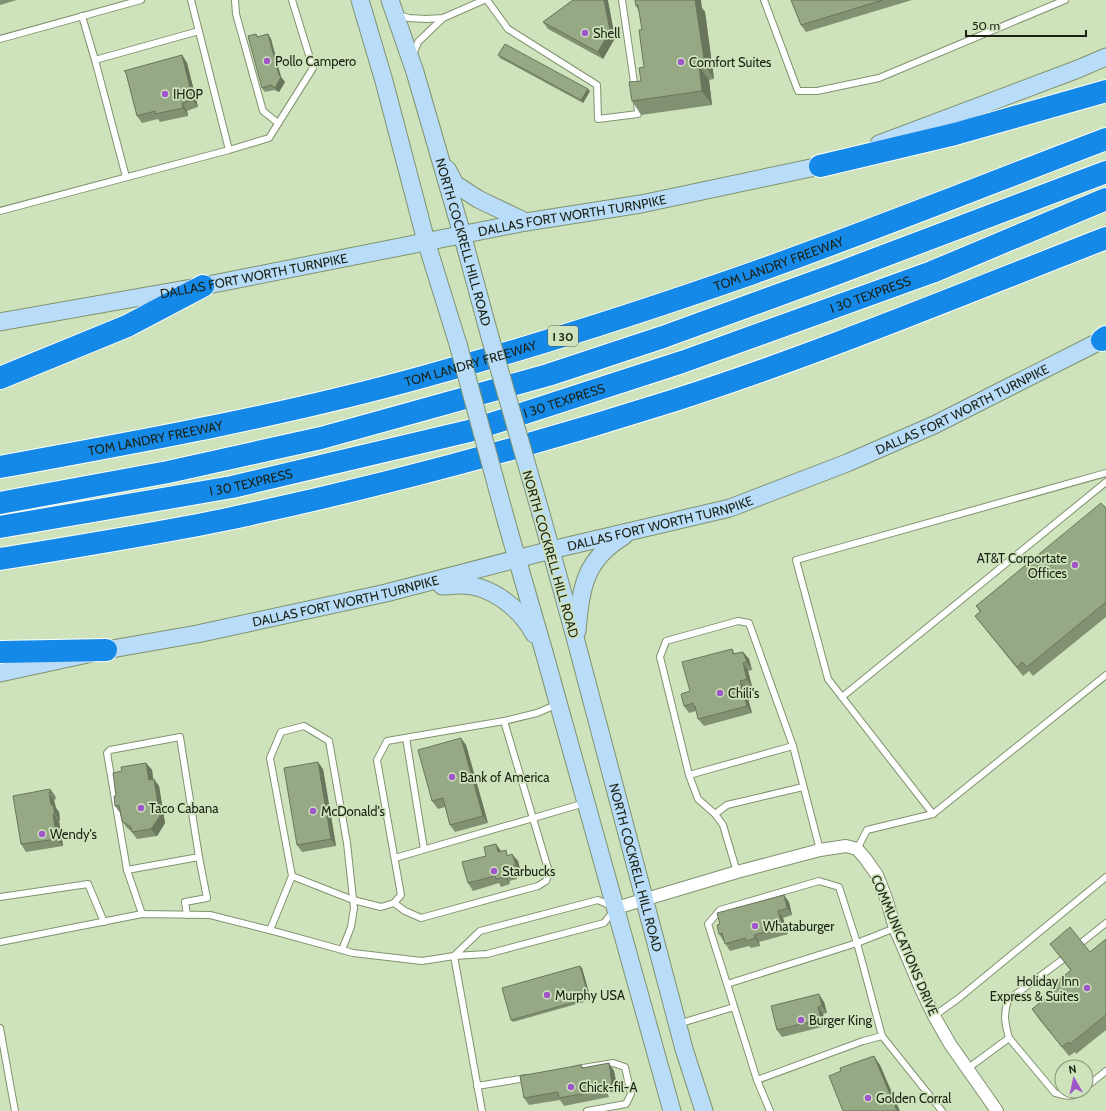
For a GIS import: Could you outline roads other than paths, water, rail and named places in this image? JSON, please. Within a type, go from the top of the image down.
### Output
[{"type":"highway","points":[[820,166],[955,134],[1106,91]]},
{"type":"highway","name":"TOM LANDRY FREEWAY","points":[[0,468],[195,431],[302,407],[423,377],[526,348],[755,272],[1106,139]]},
{"type":"highway","points":[[0,503],[168,472],[313,439],[548,375],[678,332],[1106,172]]},
{"type":"highway","name":"I 30 TEXPRESS","points":[[0,527],[232,487],[469,431],[682,362],[932,272],[1106,199]]},
{"type":"highway","points":[[0,559],[105,542],[221,520],[336,495],[449,466],[560,435],[673,401],[790,361],[891,323],[1106,238]]},
{"type":"highway","points":[[0,378],[127,326],[203,286]]},
{"type":"highway","points":[[0,652],[106,650]]},
{"type":"main road","points":[[360,0],[384,81],[426,241],[458,344],[672,1111]]},
{"type":"main road","name":"NORTH COCKRELL HILL ROAD","points":[[392,7],[410,60],[462,234],[576,641],[677,1024],[704,1111]]},
{"type":"main road","name":"DALLAS FORT WORTH TURNPIKE","points":[[0,322],[203,286],[526,222],[641,204],[820,166],[1078,69],[1106,57]]},
{"type":"main road","points":[[437,150],[455,184],[478,199],[526,222]]},
{"type":"main road","name":"DALLAS FORT WORTH TURNPIKE","points":[[0,673],[106,650],[197,634],[400,589],[551,550],[730,508],[847,463],[934,425],[1105,338]]},
{"type":"main road","points":[[576,641],[580,598],[588,574],[595,560],[610,545],[634,531]]},
{"type":"main road","points":[[400,589],[462,584],[488,590],[509,603],[528,623],[544,652]]},
{"type":"street","points":[[616,908],[737,872],[820,850],[846,846],[857,849]]},
{"type":"street","name":"COMMUNICATIONS DRIVE","points":[[857,849],[877,875],[895,928],[934,1016],[950,1044],[997,1111]]},
{"type":"lane","points":[[0,39],[140,0]]},
{"type":"lane","points":[[191,0],[229,150]]},
{"type":"lane","points":[[235,0],[236,14],[263,111],[278,124]]},
{"type":"lane","points":[[0,211],[269,138],[313,68],[292,0]]},
{"type":"lane","points":[[410,60],[418,42],[443,18],[485,0],[508,29],[597,85],[598,119],[638,114],[622,0]]},
{"type":"lane","points":[[764,0],[798,91],[817,91],[880,78],[1065,0]]},
{"type":"lane","points":[[392,7],[409,18],[443,18]]},
{"type":"lane","points":[[82,16],[126,177]]},
{"type":"lane","points":[[95,60],[199,31]]},
{"type":"lane","points":[[934,814],[828,679],[796,560],[1106,473]]},
{"type":"lane","points":[[842,697],[1106,482]]},
{"type":"lane","points":[[737,872],[723,825],[715,814],[698,798],[689,775],[660,657],[666,641],[738,621],[749,623],[793,746],[820,850]]},
{"type":"lane","points":[[857,849],[867,830],[934,814],[1106,674]]},
{"type":"lane","points":[[292,876],[353,900],[381,907],[394,903],[401,895],[377,760],[387,741],[504,721],[537,713],[559,704]]},
{"type":"lane","points":[[394,903],[405,911],[421,918],[538,886],[546,881],[549,872],[504,721]]},
{"type":"lane","points":[[270,930],[292,876],[270,758],[281,732],[304,726],[329,741],[347,843],[354,908],[351,927],[342,950]]},
{"type":"lane","points":[[142,914],[127,870],[107,753],[110,750],[180,737],[207,898],[185,902],[188,915]]},
{"type":"lane","points":[[406,738],[424,850]]},
{"type":"lane","points":[[689,775],[793,746]]},
{"type":"lane","points":[[715,814],[727,805],[803,787]]},
{"type":"lane","points":[[395,858],[586,803]]},
{"type":"lane","points":[[127,870],[199,857]]},
{"type":"lane","points":[[934,1016],[1106,877]]},
{"type":"lane","points":[[770,1111],[757,1080],[708,924],[720,910],[819,881],[839,888],[857,943],[882,1036],[942,1111]]},
{"type":"lane","points":[[0,897],[88,884],[104,922]]},
{"type":"lane","points":[[0,942],[142,914],[210,915],[353,953],[422,961],[454,956],[487,954],[604,923],[616,908],[598,900],[480,931],[454,956]]},
{"type":"lane","points":[[1082,943],[1106,923]]},
{"type":"lane","points":[[727,984],[857,943],[895,928]]},
{"type":"lane","points":[[454,956],[482,1111]]},
{"type":"lane","points":[[1054,1092],[1009,1038],[1004,1020],[1008,1000],[1062,960]]},
{"type":"lane","points":[[677,1024],[734,1007]]},
{"type":"lane","points":[[0,1028],[2,1056],[15,1111]]},
{"type":"lane","points":[[757,1080],[863,1041],[882,1036]]},
{"type":"lane","points":[[967,1069],[1009,1038]]},
{"type":"lane","points":[[568,1071],[613,1063],[625,1067],[631,1094],[626,1104],[587,1111]]},
{"type":"lane","points":[[1094,1081],[1106,1071]]},
{"type":"lane","points":[[477,1086],[530,1077]]},
{"type":"place","name":"Shell","points":[[585,33]]},
{"type":"place","name":"Pollo Campero","points":[[267,61]]},
{"type":"place","name":"Comfort Suites","points":[[681,62]]},
{"type":"place","name":"IHOP","points":[[165,94]]},
{"type":"place","name":"AT&T Corportate Offices","points":[[1075,565]]},
{"type":"place","name":"Chili's","points":[[720,693]]},
{"type":"place","name":"Bank of America","points":[[452,777]]},
{"type":"place","name":"Taco Cabana","points":[[141,808]]},
{"type":"place","name":"McDonald's","points":[[313,811]]},
{"type":"place","name":"Wendy's","points":[[42,834]]},
{"type":"place","name":"Starbucks","points":[[494,871]]},
{"type":"place","name":"Whataburger","points":[[755,926]]},
{"type":"place","name":"Holiday Inn Express & Suites","points":[[1087,988]]},
{"type":"place","name":"Murphy USA","points":[[547,995]]},
{"type":"place","name":"Burger King","points":[[801,1020]]},
{"type":"place","name":"Chick-fil-A","points":[[571,1087]]},
{"type":"place","name":"Golden Corral","points":[[868,1098]]}]
